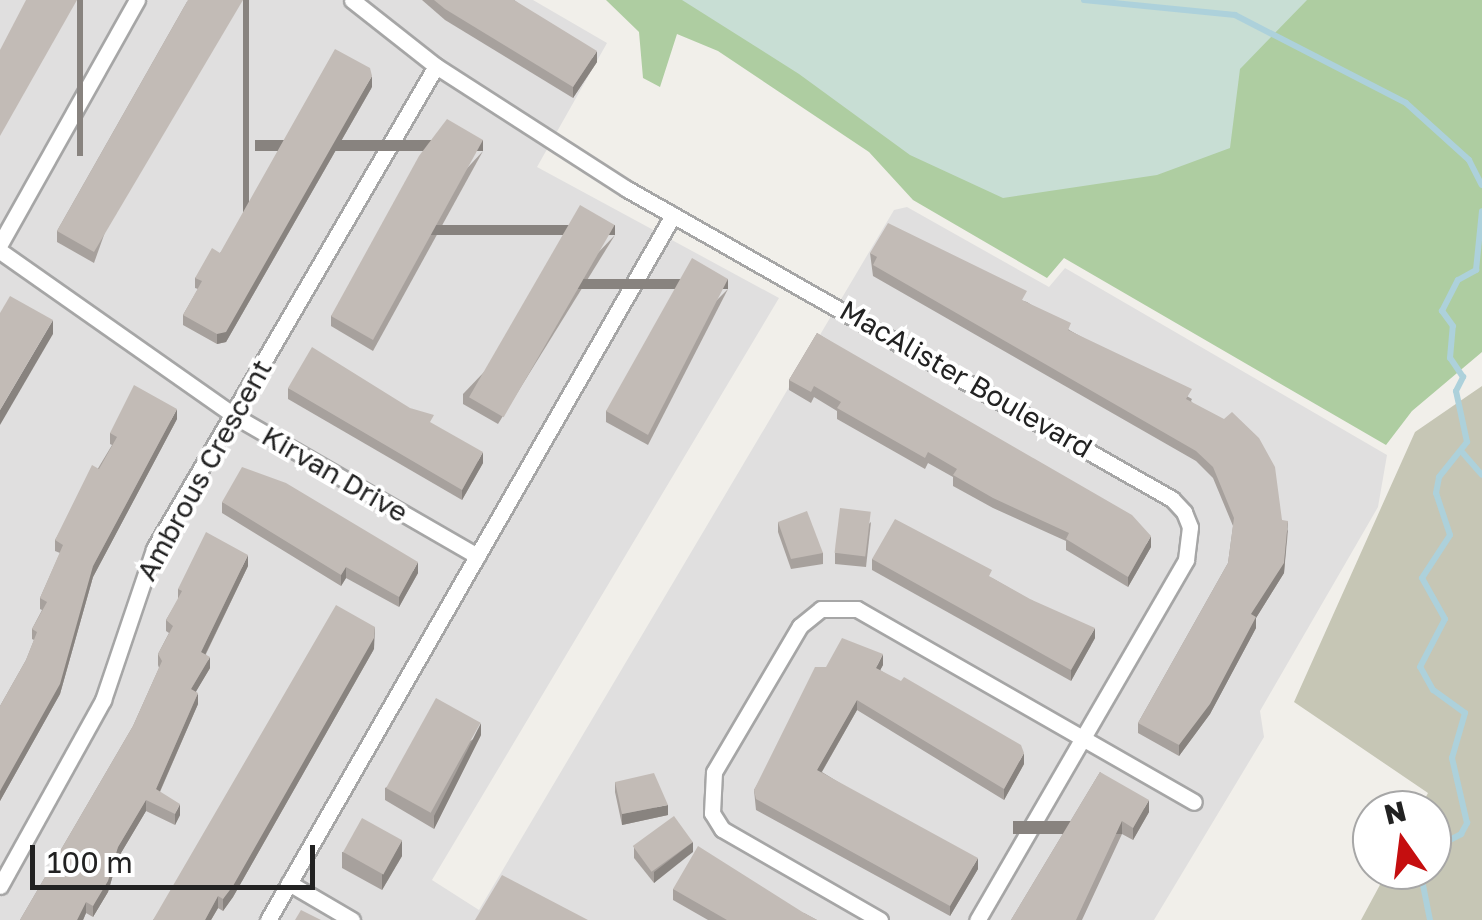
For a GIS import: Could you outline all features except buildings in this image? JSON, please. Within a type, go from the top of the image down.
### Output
[{"type":"street","points":[[0,247],[138,0]]},
{"type":"street","name":"MacAlister Boulevard","points":[[352,0],[436,66],[673,215],[1155,489],[1184,512],[1190,528],[1186,560],[976,920]]},
{"type":"street","name":"Ambrous Crescent","points":[[0,886],[103,700],[154,549],[436,66]]},
{"type":"street","points":[[268,920],[673,215]]},
{"type":"street","name":"Kirvan Drive","points":[[0,247],[233,415],[476,556]]},
{"type":"street","points":[[880,920],[722,829],[712,813],[714,772],[811,614],[832,605],[857,608],[1194,802]]},
{"type":"street","points":[[289,883],[352,920]]},
{"type":"shaded area","points":[[0,0],[533,0],[607,43],[537,167],[779,298],[432,880],[479,910],[894,210],[907,207],[1049,287],[1065,268],[1387,455],[1378,507],[1260,711],[1264,737],[1154,920],[0,920]]},
{"type":"shaded area","points":[[682,0],[1307,0],[1240,69],[1230,148],[1157,175],[1003,198],[910,155],[799,74]]},
{"type":"shaded area","points":[[1482,386],[1482,920],[1361,920],[1377,890],[1452,890],[1452,790],[1424,790],[1294,702],[1415,432]]},
{"type":"green space","points":[[606,0],[1482,0],[1482,352],[1412,411],[1386,445],[1064,258],[1047,278],[913,200],[869,152],[718,51],[677,34],[660,87],[643,78],[639,32]]},
{"type":"waterway","points":[[1084,0],[1235,15],[1406,103],[1469,160],[1482,185]]},
{"type":"waterway","points":[[1452,839],[1461,834],[1467,823],[1452,758],[1465,713],[1433,690],[1420,667],[1445,619],[1422,578],[1450,535],[1436,493],[1439,477],[1467,442],[1456,391],[1463,377],[1450,358],[1453,326],[1442,311],[1458,280],[1476,270],[1482,211]]},
{"type":"waterway","points":[[1462,452],[1482,475]]},
{"type":"waterway","points":[[1424,890],[1430,920]]}]
